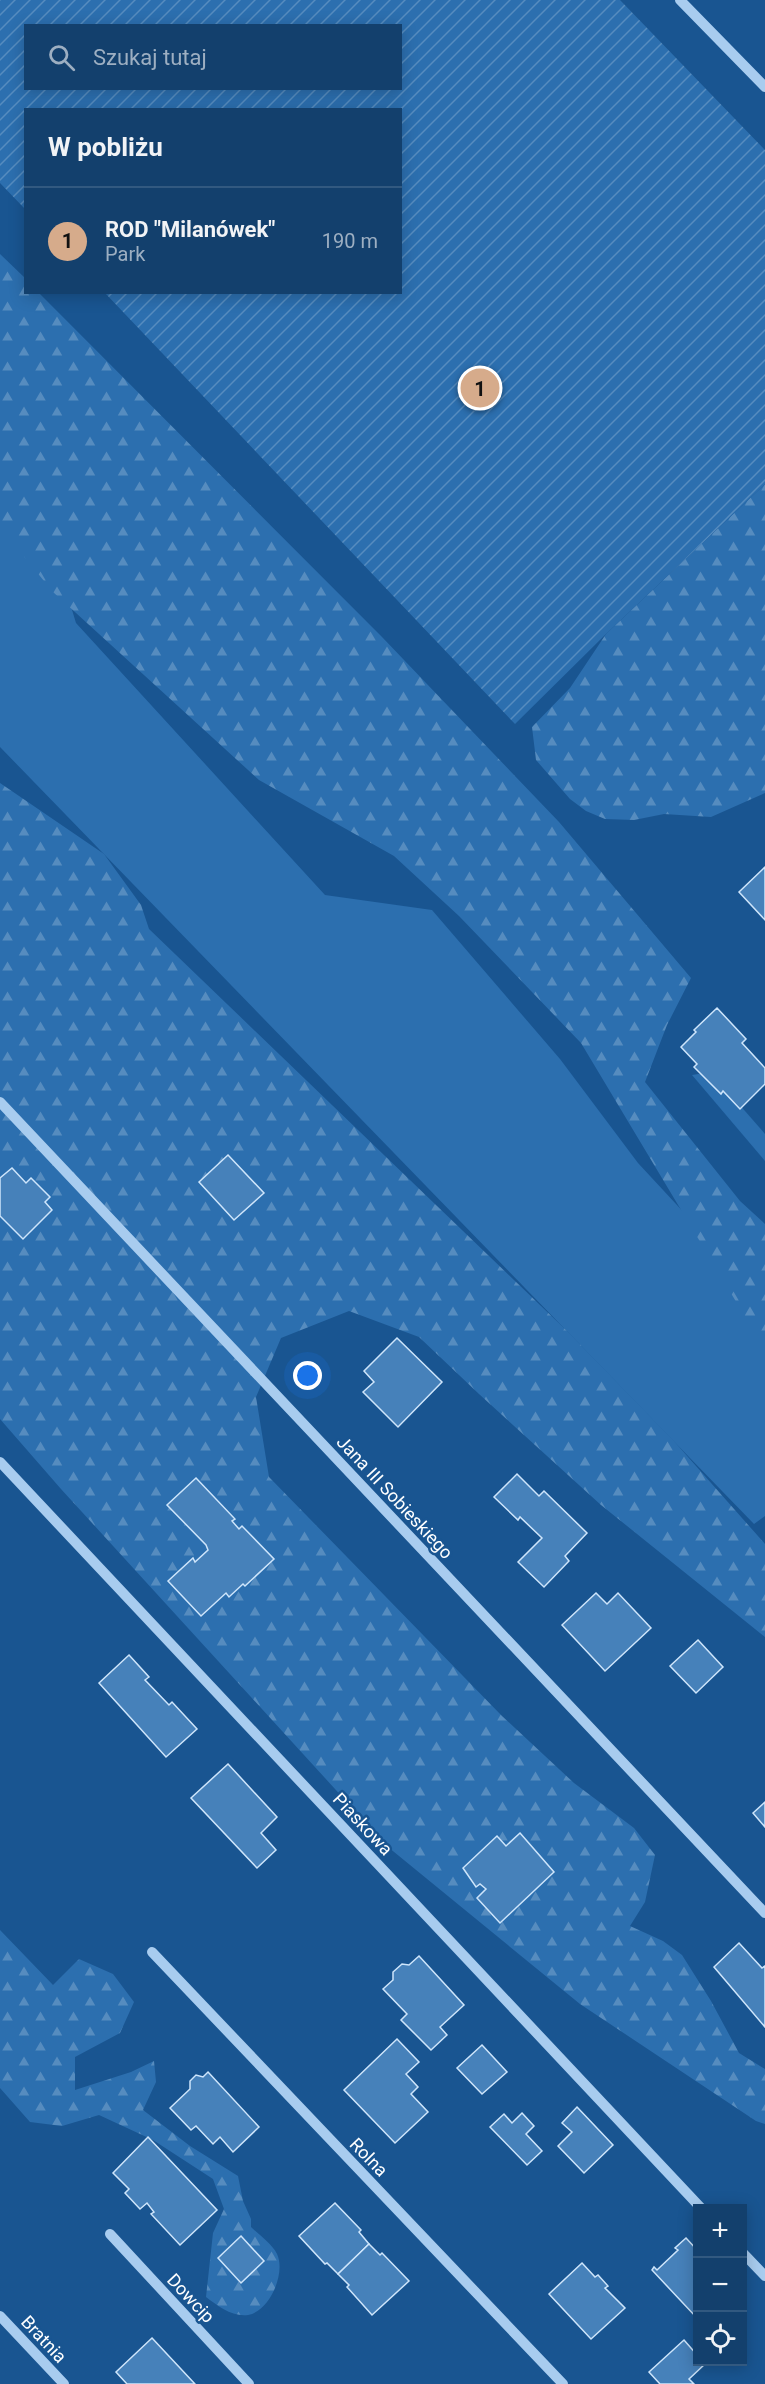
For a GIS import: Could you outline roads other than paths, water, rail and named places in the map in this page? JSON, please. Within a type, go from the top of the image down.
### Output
[{"type":"street","points":[[680,0],[765,87]]},
{"type":"street","name":"Jana III Sobieskiego","points":[[0,1102],[765,1913]]},
{"type":"street","name":"Piaskowa","points":[[0,1462],[697,2204]]},
{"type":"street","name":"Rolna","points":[[152,1952],[563,2384]]},
{"type":"street","name":"Dowcip","points":[[110,2234],[249,2384]]},
{"type":"street","points":[[747,2257],[765,2276]]},
{"type":"street","name":"Bratnia","points":[[0,2316],[64,2384]]},
{"type":"place","name":"ROD \"Milanówek\"","points":[[480,388]]}]
